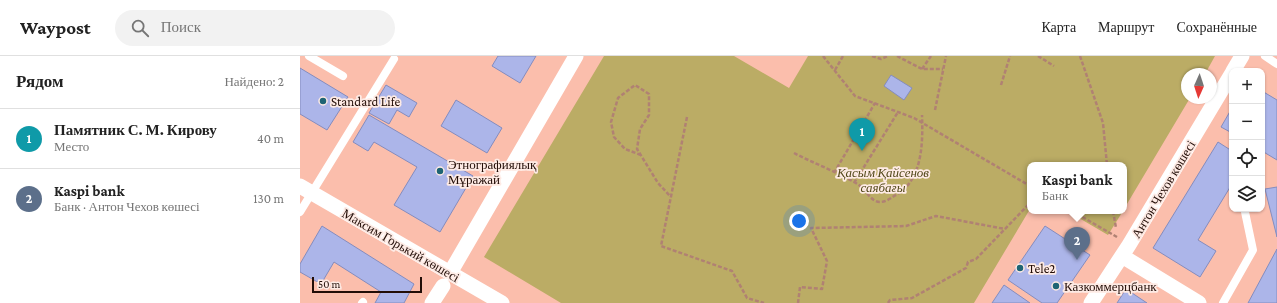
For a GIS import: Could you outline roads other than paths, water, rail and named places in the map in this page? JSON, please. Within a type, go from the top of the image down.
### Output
[{"type":"street","points":[[432,303],[576,56]]},
{"type":"street","name":"Антон Чехов көшесі","points":[[1235,68],[1242,56]]},
{"type":"street","name":"Антон Чехов көшесі","points":[[1091,303],[1229,79]]},
{"type":"street","name":"Максим Горький көшесі","points":[[306,189],[446,279],[502,303]]},
{"type":"street","points":[[1125,250],[1199,303]]},
{"type":"lane","points":[[309,56],[343,76]]},
{"type":"lane","points":[[1265,56],[1277,64]]},
{"type":"lane","points":[[300,212],[306,189],[394,59]]},
{"type":"lane","points":[[1223,303],[1253,250],[1245,212]]},
{"type":"place","name":"Standard Life","points":[[323,101]]},
{"type":"place","name":"Памятник С. М. Кирову","points":[[862,151]]},
{"type":"place","name":"Этнографиялық Мұражай","points":[[440,171]]},
{"type":"place","name":"Kaspi bank","points":[[1077,260]]},
{"type":"place","name":"Tele2","points":[[1020,268]]},
{"type":"place","name":"Казкоммерцбанк","points":[[1056,286]]},
{"type":"park label","name":"Қасым Қайсенов саябағы","points":[[883,180]]}]
